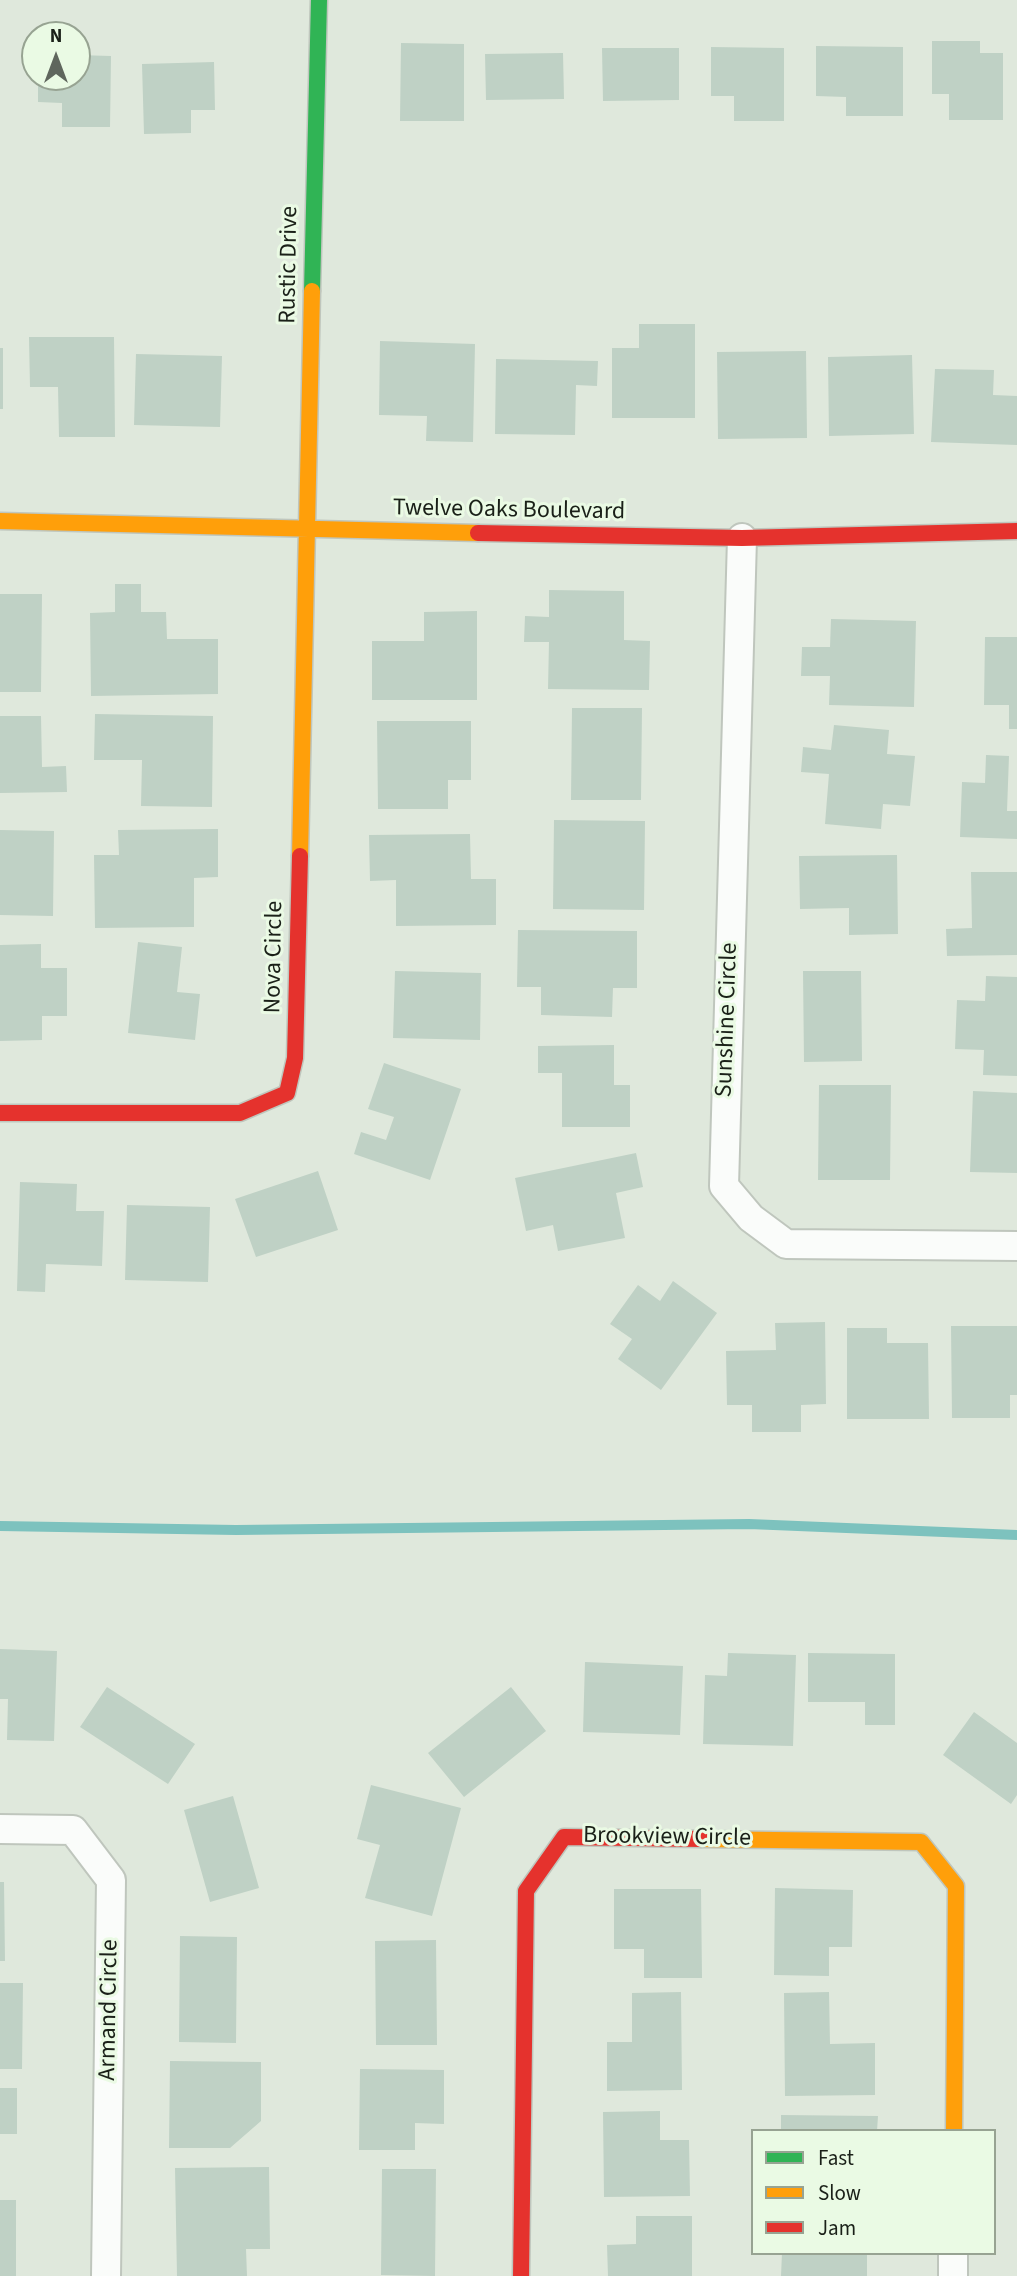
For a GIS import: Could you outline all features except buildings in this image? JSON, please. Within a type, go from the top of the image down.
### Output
[{"type":"street","name":"Rustic Drive","points":[[306,530],[319,0]]},
{"type":"street","name":"Twelve Oaks Boulevard","points":[[0,521],[742,538],[1017,531]]},
{"type":"street","name":"Nova Circle","points":[[0,1114],[240,1113],[287,1093],[295,1058],[306,530]]},
{"type":"street","name":"Sunshine Circle","points":[[742,538],[724,1186],[751,1218],[786,1244],[1017,1246]]},
{"type":"street","name":"Armand Circle","points":[[0,1829],[73,1830],[111,1880],[106,2276]]},
{"type":"street","name":"Brookview Circle","points":[[521,2276],[526,1891],[564,1837],[921,1842],[956,1886],[954,2129]]},
{"type":"street","points":[[953,2255],[953,2276]]},
{"type":"waterway","points":[[0,1526],[236,1530],[749,1524],[1017,1535]]},
{"type":"traffic: fast","points":[[312,291],[319,0]]},
{"type":"traffic: slow","points":[[300,856],[312,291]]},
{"type":"traffic: slow","points":[[0,521],[478,533]]},
{"type":"traffic: slow","points":[[701,1839],[921,1842],[956,1886],[954,2129]]},
{"type":"traffic: jam","points":[[478,533],[742,538],[1017,531]]},
{"type":"traffic: jam","points":[[0,1113],[240,1113],[287,1093],[295,1058],[300,856]]},
{"type":"traffic: jam","points":[[521,2276],[526,1891],[564,1837],[701,1839]]}]
